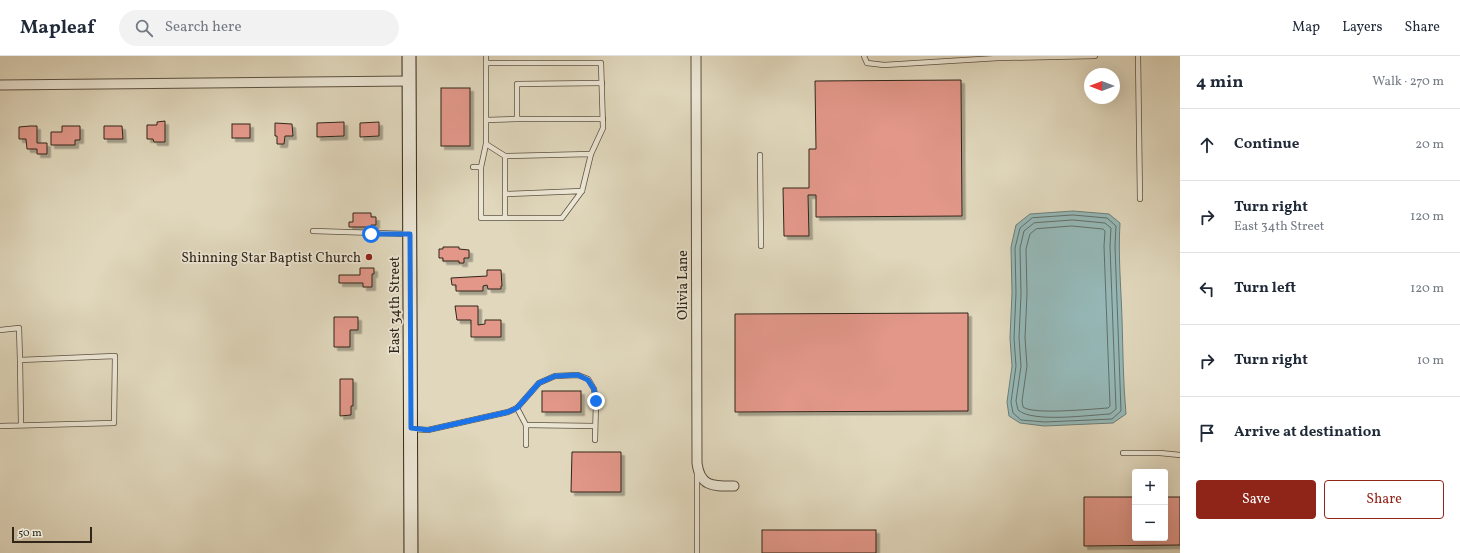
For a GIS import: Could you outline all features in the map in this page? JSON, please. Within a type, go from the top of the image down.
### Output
[{"type":"main road","name":"East 34th Street","points":[[409,56],[412,553]]},
{"type":"street","name":"Olivia Lane","points":[[696,56],[697,470]]},
{"type":"street","points":[[0,85],[409,81]]},
{"type":"street","points":[[697,470],[704,481],[711,485],[734,486]]},
{"type":"lane","points":[[486,56],[486,63],[486,120],[486,144],[481,167],[481,218],[562,218],[582,191],[591,154],[603,128],[601,63],[486,63]]},
{"type":"lane","points":[[864,56],[868,63],[884,65],[998,58],[1095,56]]},
{"type":"lane","points":[[1138,56],[1140,199]]},
{"type":"lane","points":[[517,119],[517,84],[602,83]]},
{"type":"lane","points":[[486,120],[603,119]]},
{"type":"lane","points":[[486,144],[505,156],[591,154]]},
{"type":"lane","points":[[760,155],[761,246]]},
{"type":"lane","points":[[505,156],[505,218]]},
{"type":"lane","points":[[473,167],[481,167]]},
{"type":"lane","points":[[505,194],[582,191]]},
{"type":"lane","points":[[313,231],[410,234]]},
{"type":"lane","points":[[0,330],[19,328],[21,425]]},
{"type":"lane","points":[[0,426],[114,423],[115,356],[20,360]]},
{"type":"lane","points":[[411,428],[428,430],[508,412],[517,408],[539,383],[555,376],[578,375],[588,380],[594,389],[596,401],[595,440]]},
{"type":"lane","points":[[517,408],[526,425],[526,446]]},
{"type":"lane","points":[[526,425],[595,426]]},
{"type":"lane","points":[[1123,453],[1160,453],[1180,455]]},
{"type":"lane","points":[[697,470],[697,553]]},
{"type":"water","points":[[1073,211],[1109,214],[1120,223],[1119,259],[1126,414],[1113,423],[1044,426],[1020,423],[1009,416],[1007,402],[1012,366],[1010,338],[1012,293],[1011,247],[1016,225],[1030,214]]},
{"type":"building","points":[[961,80],[962,216],[816,217],[816,195],[808,195],[809,236],[784,236],[783,188],[809,188],[809,149],[816,149],[815,81]]},
{"type":"building","points":[[441,88],[470,88],[470,146],[441,146]]},
{"type":"building","points":[[165,121],[165,142],[154,142],[153,139],[147,139],[147,125],[157,125],[157,122]]},
{"type":"building","points":[[344,122],[344,136],[317,137],[317,123]]},
{"type":"building","points":[[379,122],[379,136],[360,137],[360,123]]},
{"type":"building","points":[[275,123],[292,124],[293,136],[285,136],[284,144],[277,144],[277,136],[275,136]]},
{"type":"building","points":[[232,124],[250,124],[250,138],[232,138]]},
{"type":"building","points":[[37,126],[37,143],[47,143],[47,154],[37,154],[37,149],[27,149],[26,139],[19,139],[19,127]]},
{"type":"building","points":[[62,126],[80,126],[80,140],[75,140],[75,145],[51,145],[51,132],[62,132]]},
{"type":"building","points":[[104,126],[122,126],[123,139],[104,139]]},
{"type":"building","points":[[353,213],[371,213],[371,217],[376,217],[376,225],[371,225],[371,227],[349,227],[349,222],[353,222]]},
{"type":"building","points":[[443,247],[459,247],[459,249],[469,250],[469,258],[464,258],[464,263],[459,263],[459,261],[443,261],[443,258],[439,258],[439,249],[443,249]]},
{"type":"building","points":[[360,268],[374,268],[374,274],[372,274],[372,287],[363,287],[363,283],[339,283],[339,275],[360,275]]},
{"type":"building","points":[[487,270],[501,270],[501,289],[488,289],[487,285],[483,286],[483,291],[456,291],[456,285],[452,285],[451,278],[487,276]]},
{"type":"building","points":[[455,306],[478,306],[478,325],[485,324],[485,320],[501,320],[501,337],[471,337],[471,320],[457,320]]},
{"type":"building","points":[[968,313],[968,411],[735,412],[735,314]]},
{"type":"building","points":[[334,317],[358,317],[358,330],[350,330],[350,347],[334,347]]},
{"type":"building","points":[[340,379],[353,379],[353,406],[351,406],[351,415],[340,416]]},
{"type":"building","points":[[542,391],[581,391],[581,412],[542,412]]},
{"type":"building","points":[[572,452],[621,452],[621,492],[571,492]]},
{"type":"building","points":[[1084,497],[1132,497],[1132,541],[1168,541],[1168,497],[1180,497],[1180,545],[1084,546]]},
{"type":"building","points":[[762,530],[876,530],[876,553],[762,553]]},
{"type":"place","name":"Shinning Star Baptist Church","points":[[369,257]]},
{"type":"route","points":[[371,234],[410,234],[411,428],[428,430],[508,412],[517,408],[539,383],[555,376],[578,375],[588,380],[594,389],[596,401]]}]
